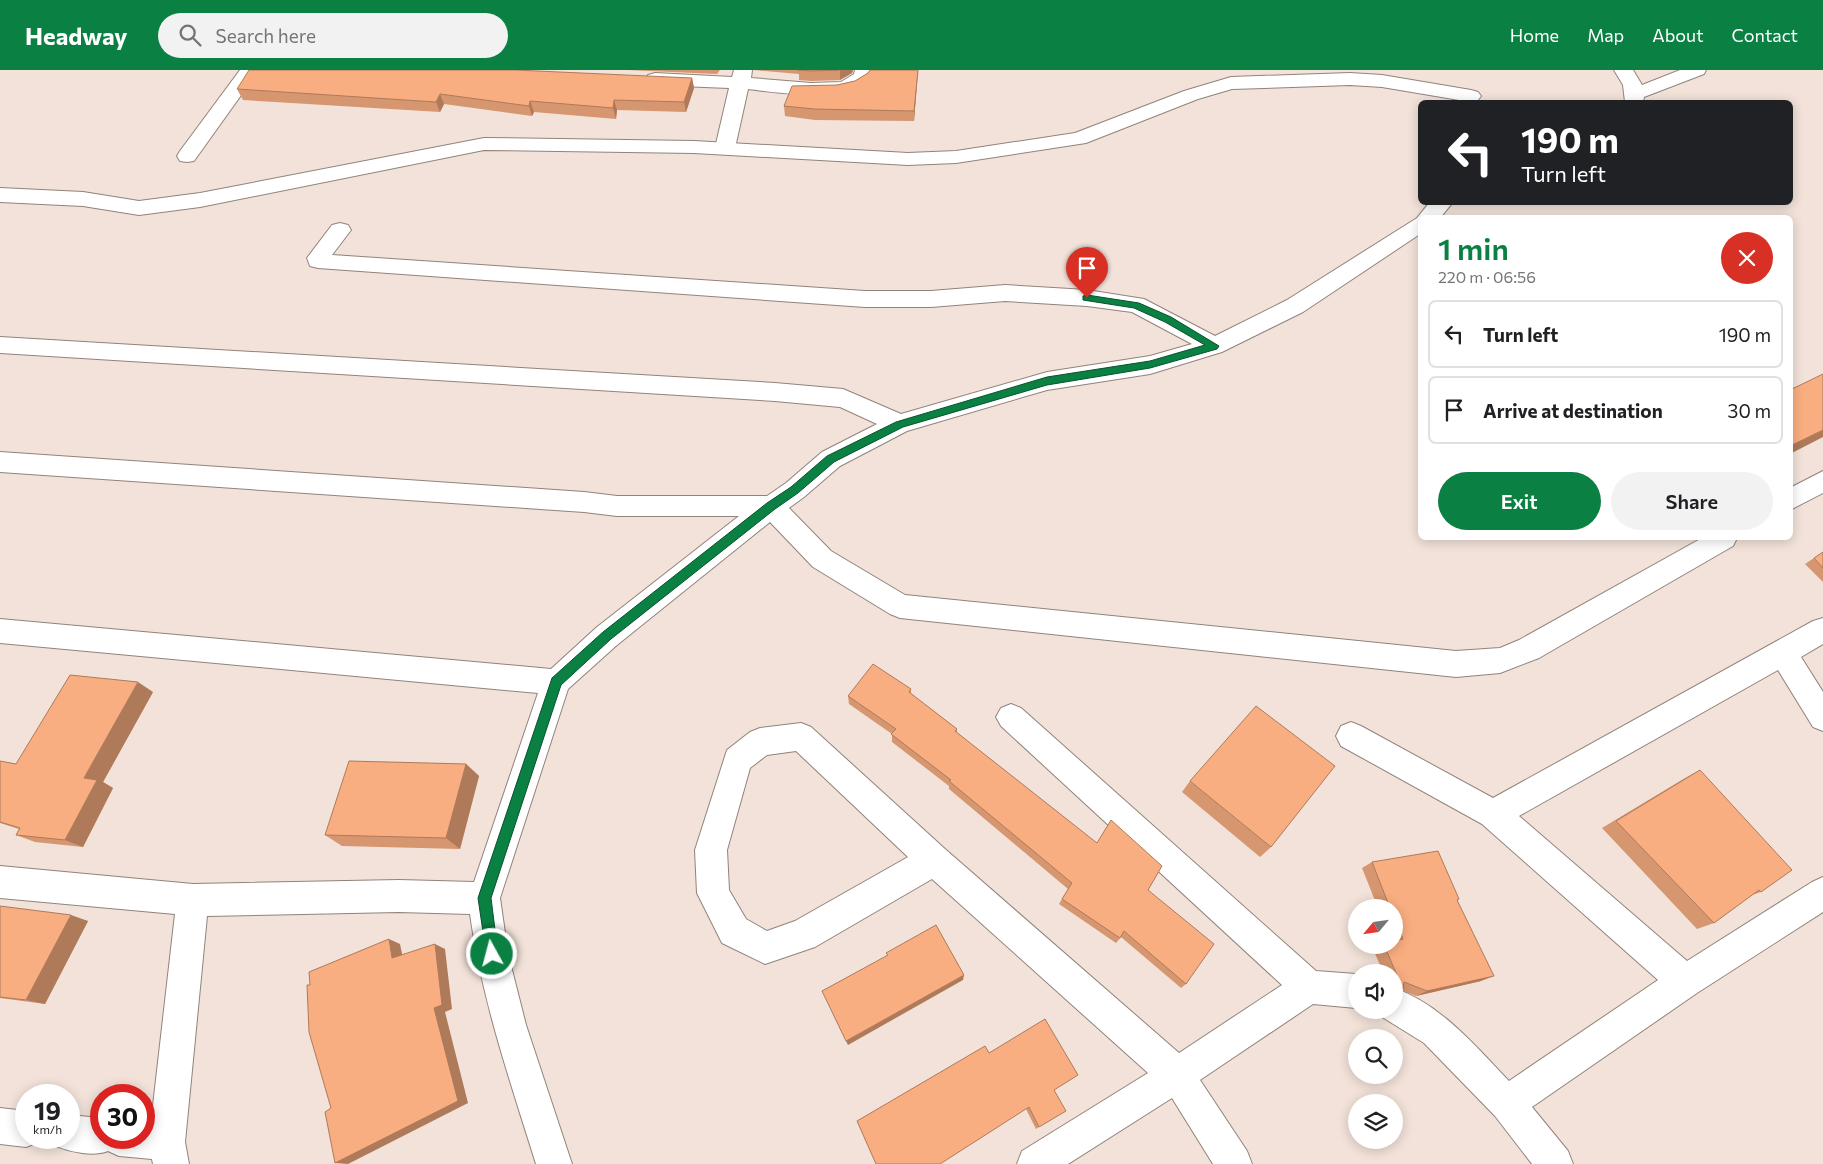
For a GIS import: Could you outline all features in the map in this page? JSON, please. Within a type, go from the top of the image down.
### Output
[{"type":"street","points":[[187,156],[250,70]]},
{"type":"street","points":[[634,78],[741,76],[811,89],[845,88],[863,76],[864,70]]},
{"type":"street","points":[[1382,81],[1421,70]]},
{"type":"street","points":[[1623,70],[1632,84],[1634,98],[1696,70],[1705,70]]},
{"type":"street","points":[[725,148],[741,76]]},
{"type":"street","points":[[0,195],[83,199],[139,208],[200,200],[484,144],[725,148],[908,159],[956,157],[1079,139],[1191,95],[1231,83],[1333,78],[1382,81],[1474,99]]},
{"type":"street","points":[[1457,79],[1474,99]]},
{"type":"street","points":[[1430,215],[1440,205]]},
{"type":"street","points":[[554,1164],[509,1025],[492,954],[484,898],[556,682],[607,636],[771,506],[795,490],[831,459],[899,424],[1047,381],[1150,364],[1214,346],[1295,306],[1418,225]]},
{"type":"street","points":[[340,230],[318,258],[318,261],[865,299],[931,299],[1005,293],[1087,298],[1136,305],[1168,320],[1214,346]]},
{"type":"street","points":[[0,345],[775,392],[843,398],[899,424]]},
{"type":"street","points":[[0,462],[574,501],[617,506],[771,506],[822,559],[900,606],[1456,664],[1500,660],[1529,649],[1720,540]]},
{"type":"street","points":[[1793,498],[1823,481]]},
{"type":"street","points":[[1493,814],[1823,630]]},
{"type":"street","points":[[0,631],[556,682]]},
{"type":"street","points":[[1783,653],[1823,718]]},
{"type":"street","points":[[1011,717],[1309,987],[1348,990]]},
{"type":"street","points":[[1351,736],[1493,814],[1685,981]]},
{"type":"street","points":[[934,860],[803,935],[765,948],[734,931],[713,893],[711,850],[738,760],[760,742],[801,737],[934,860],[1177,1074],[1234,1164]]},
{"type":"street","points":[[0,882],[193,900],[399,896],[484,898]]},
{"type":"street","points":[[1507,1104],[1685,981],[1823,893]]},
{"type":"street","points":[[155,1149],[169,1153],[193,900]]},
{"type":"street","points":[[1035,1164],[1309,987]]},
{"type":"street","points":[[1403,1011],[1436,1031],[1507,1104],[1555,1164]]},
{"type":"street","points":[[0,1126],[15,1128]]},
{"type":"building","points":[[249,70],[515,70],[692,78],[684,102],[614,100],[613,108],[530,101],[529,106],[440,94],[436,102],[237,89]]},
{"type":"building","points":[[798,70],[839,70],[810,71]]},
{"type":"building","points":[[870,70],[918,70],[914,111],[814,109],[784,106],[792,86],[837,85],[855,81]]},
{"type":"building","points":[[1823,374],[1823,430],[1793,445],[1793,389]]},
{"type":"building","points":[[1823,552],[1823,568],[1814,558]]},
{"type":"building","points":[[873,664],[911,689],[909,692],[957,729],[955,731],[1097,843],[1111,820],[1162,866],[1148,890],[1214,944],[1186,984],[1124,931],[1120,938],[1062,899],[1072,883],[949,781],[951,780],[891,734],[896,729],[848,696]]},
{"type":"building","points":[[70,675],[138,682],[84,778],[97,780],[65,840],[16,835],[20,828],[0,822],[0,761],[16,764]]},
{"type":"building","points":[[1256,706],[1335,766],[1271,847],[1190,781]]},
{"type":"building","points":[[349,761],[466,764],[446,838],[325,835]]},
{"type":"building","points":[[1700,770],[1792,870],[1761,892],[1759,890],[1714,923],[1616,821]]},
{"type":"building","points":[[1438,851],[1459,899],[1457,900],[1494,976],[1427,991],[1404,982],[1403,989],[1403,964],[1392,964],[1388,954],[1403,954],[1403,899],[1386,899],[1372,862]]},
{"type":"building","points":[[0,906],[71,915],[26,1000],[0,997]]},
{"type":"building","points":[[936,925],[964,975],[846,1041],[822,991],[888,955],[886,953]]},
{"type":"building","points":[[389,939],[392,958],[435,944],[442,1005],[434,1008],[458,1101],[335,1163],[325,1112],[331,1108],[309,1032],[307,985],[310,985],[309,972]]},
{"type":"building","points":[[1045,1019],[1078,1075],[1054,1090],[1066,1111],[1039,1127],[1029,1107],[940,1164],[876,1164],[857,1121],[985,1046],[989,1053]]},
{"type":"route","points":[[492,954],[484,898],[556,682],[607,636],[771,506],[795,490],[831,459],[899,424],[1047,381],[1150,364],[1214,346],[1168,320],[1136,305],[1087,298]]}]
